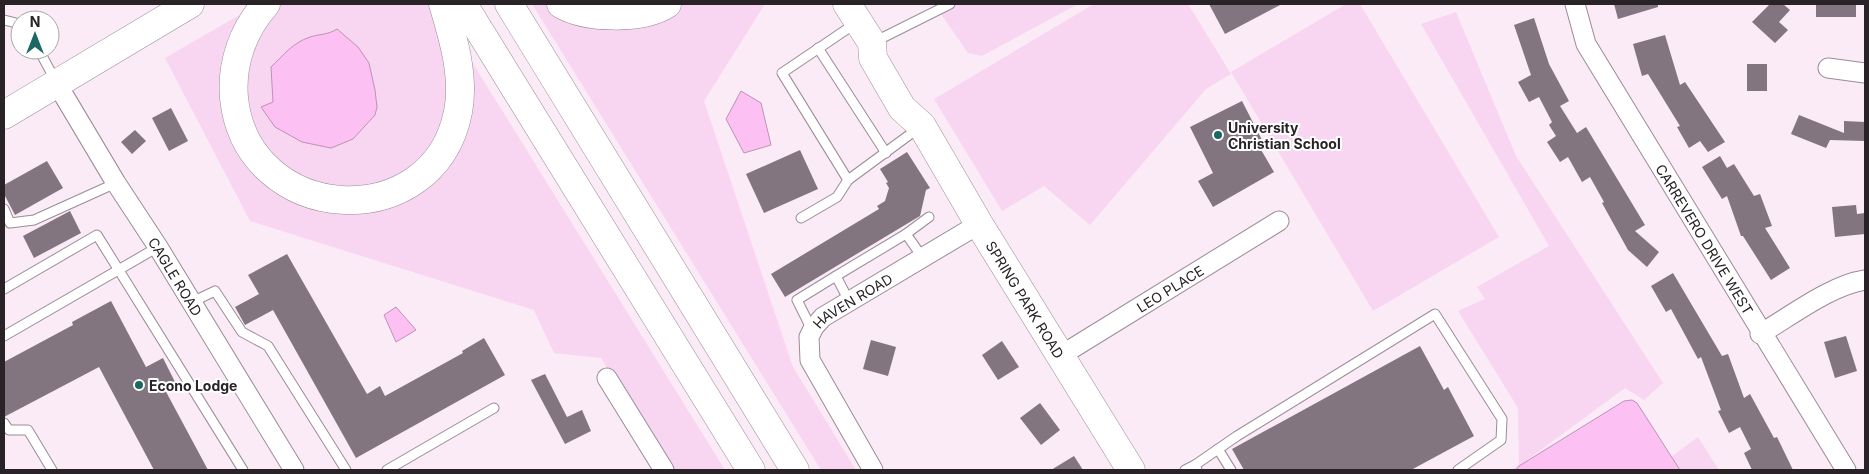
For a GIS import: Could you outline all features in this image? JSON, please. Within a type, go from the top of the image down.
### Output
[{"type":"main road","points":[[4,115],[190,4]]},
{"type":"main road","points":[[266,4],[244,36],[234,71],[235,110],[241,128],[248,145],[261,161],[288,185],[305,193],[345,201],[379,197],[406,187],[420,177],[444,151],[458,111],[459,75],[451,32],[443,4]]},
{"type":"main road","points":[[463,4],[751,470]]},
{"type":"main road","points":[[509,4],[795,470]]},
{"type":"main road","points":[[561,4],[581,12],[615,16],[632,14],[666,4]]},
{"type":"main road","name":"SPRING PARK ROAD","points":[[859,23],[873,58],[902,108],[922,126],[979,224],[1131,470]]},
{"type":"street","name":"CARREVERO DRIVE WEST","points":[[1575,4],[1586,44],[1760,334],[1846,470]]},
{"type":"street","points":[[1828,68],[1865,73]]},
{"type":"street","name":"CAGLE ROAD","points":[[57,84],[116,183],[158,247],[294,470]]},
{"type":"street","name":"LEO PLACE","points":[[1060,356],[1279,222]]},
{"type":"street","name":"HAVEN ROAD","points":[[873,470],[810,360],[808,350],[812,330],[823,317],[979,224]]},
{"type":"street","points":[[1760,334],[1838,288],[1852,282],[1865,280]]},
{"type":"street","points":[[607,378],[664,470]]},
{"type":"lane","points":[[848,180],[782,73],[859,23],[946,5]]},
{"type":"lane","points":[[818,48],[886,153]]},
{"type":"lane","points":[[44,60],[57,84]]},
{"type":"lane","points":[[801,218],[837,197],[848,180],[922,126]]},
{"type":"lane","points":[[4,209],[10,223],[34,220],[116,183]]},
{"type":"lane","points":[[812,330],[797,300],[906,234],[929,217]]},
{"type":"lane","points":[[4,289],[96,234],[243,470]]},
{"type":"lane","points":[[906,234],[923,258]]},
{"type":"lane","points":[[4,336],[158,247]]},
{"type":"lane","points":[[836,276],[849,302]]},
{"type":"lane","points":[[192,302],[215,291],[242,332],[268,346],[346,470]]},
{"type":"lane","points":[[1185,470],[1196,468],[1218,449],[1435,314],[1502,419],[1501,440],[1458,470]]},
{"type":"lane","points":[[387,470],[494,408]]},
{"type":"lane","points":[[4,424],[9,430],[28,430],[52,470]]},
{"type":"lane","points":[[1218,449],[1231,470]]},
{"type":"shaded area","points":[[279,4],[434,4],[452,83],[442,131],[413,169],[363,190],[291,176],[250,126],[245,66],[265,22]],"holes":[[[329,34],[276,127],[261,107],[273,102],[271,67],[310,37]]]},
{"type":"shaded area","points":[[532,4],[545,4],[554,10],[678,4],[765,4],[704,101],[793,367],[856,470],[821,470]]},
{"type":"shaded area","points":[[934,4],[1078,4],[982,56],[968,53]]},
{"type":"shaded area","points":[[1094,4],[1188,4],[1231,74],[1206,89],[1090,225],[1044,186],[1002,211],[934,99]]},
{"type":"shaded area","points":[[1346,4],[1360,4],[1499,237],[1373,311],[1231,72]]},
{"type":"shaded area","points":[[248,10],[223,88],[304,204],[348,213],[400,199],[434,175],[465,66],[472,62],[725,470],[670,470],[601,358],[554,353],[534,310],[250,221],[165,58]]},
{"type":"shaded area","points":[[1456,12],[1516,156],[1663,383],[1644,400],[1625,388],[1516,470],[1511,470],[1519,465],[1518,408],[1458,311],[1485,299],[1477,287],[1549,246],[1421,24]]},
{"type":"shaded area","points":[[337,29],[358,47],[369,63],[377,107],[375,115],[353,139],[331,148],[302,142],[275,127],[261,107],[273,102],[271,67],[298,43],[310,37]]},
{"type":"shaded area","points":[[741,91],[761,103],[771,145],[744,153],[726,119]]},
{"type":"shaded area","points":[[396,307],[416,330],[396,342],[384,315]]},
{"type":"shaded area","points":[[1632,400],[1637,403],[1680,470],[1516,470],[1519,466],[1624,401]]},
{"type":"shaded area","points":[[1698,437],[1719,470],[1680,470],[1671,457]]},
{"type":"building","points":[[1209,4],[1282,4],[1225,34]]},
{"type":"building","points":[[1614,4],[1658,4],[1658,7],[1618,19]]},
{"type":"building","points":[[1770,4],[1783,4],[1790,10],[1779,22],[1788,30],[1775,43],[1752,22]]},
{"type":"building","points":[[1816,4],[1856,4],[1856,17],[1816,17]]},
{"type":"building","points":[[1534,18],[1549,64],[1569,101],[1560,106],[1577,133],[1586,127],[1645,225],[1635,231],[1659,252],[1647,267],[1628,250],[1590,177],[1582,182],[1568,157],[1560,162],[1547,142],[1556,136],[1549,125],[1552,122],[1539,97],[1529,102],[1518,82],[1531,75],[1514,25]]},
{"type":"building","points":[[1665,35],[1680,85],[1685,82],[1725,142],[1708,152],[1700,141],[1689,148],[1677,127],[1680,126],[1648,74],[1642,76],[1633,44]]},
{"type":"building","points":[[1747,64],[1767,64],[1767,91],[1747,91]]},
{"type":"building","points":[[1242,101],[1262,140],[1257,143],[1274,172],[1213,207],[1198,181],[1213,173],[1190,127]]},
{"type":"building","points":[[171,108],[188,141],[169,151],[152,118]]},
{"type":"building","points":[[1799,115],[1844,133],[1844,121],[1865,122],[1865,141],[1830,140],[1826,148],[1791,134]]},
{"type":"building","points":[[135,130],[146,141],[132,154],[121,142]]},
{"type":"building","points":[[800,150],[818,189],[764,213],[746,174]]},
{"type":"building","points":[[907,152],[930,188],[926,190],[920,216],[785,297],[771,274],[879,209],[877,206],[885,201],[889,188],[886,183],[888,182],[880,169]]},
{"type":"building","points":[[1720,156],[1727,168],[1734,164],[1754,196],[1760,194],[1772,226],[1765,228],[1790,268],[1771,280],[1743,236],[1741,236],[1727,196],[1722,199],[1702,167]]},
{"type":"building","points":[[47,161],[63,188],[15,215],[4,194],[4,185]]},
{"type":"building","points":[[1856,205],[1857,214],[1865,213],[1865,234],[1835,237],[1832,207]]},
{"type":"building","points":[[70,211],[81,233],[34,258],[23,236]]},
{"type":"building","points":[[287,254],[367,394],[380,386],[385,396],[463,353],[462,351],[484,338],[505,375],[356,458],[273,310],[245,325],[235,307],[259,294],[248,275]]},
{"type":"building","points":[[1673,273],[1722,356],[1728,354],[1744,398],[1750,394],[1774,438],[1777,437],[1793,470],[1752,470],[1744,453],[1751,449],[1740,427],[1729,433],[1718,411],[1721,410],[1701,357],[1698,359],[1671,309],[1666,312],[1651,286]]},
{"type":"building","name":"Econo Lodge","points":[[111,301],[146,367],[163,358],[175,382],[164,388],[208,470],[154,470],[99,367],[4,417],[4,362],[73,325],[72,322]]},
{"type":"building","points":[[1846,336],[1857,371],[1835,378],[1824,342]]},
{"type":"building","points":[[871,340],[896,347],[888,376],[863,369]]},
{"type":"building","points":[[1002,341],[1019,367],[998,380],[982,355]]},
{"type":"building","points":[[1420,346],[1444,390],[1448,387],[1474,436],[1411,470],[1244,470],[1232,449]]},
{"type":"building","points":[[545,374],[567,417],[582,410],[591,431],[565,444],[531,380]]},
{"type":"building","points":[[1040,403],[1060,430],[1041,445],[1020,418]]},
{"type":"building","points":[[1074,456],[1083,470],[1051,470]]},
{"type":"place","name":"University Christian School","points":[[1218,135]]},
{"type":"place","name":"Econo Lodge","points":[[139,385]]}]
